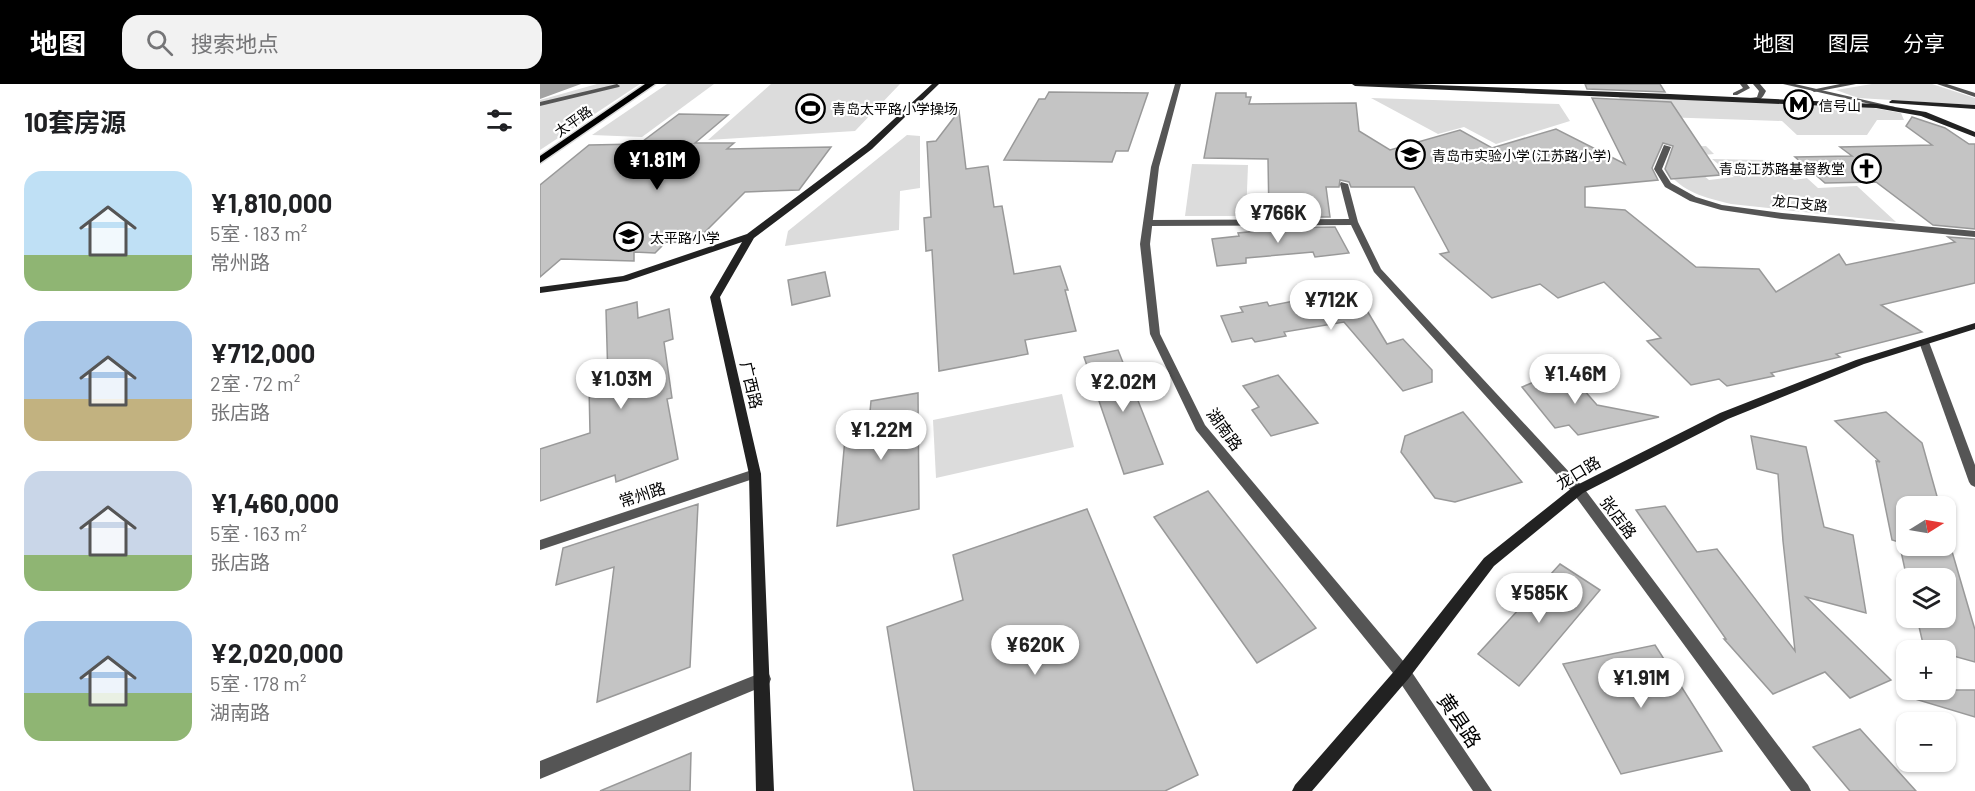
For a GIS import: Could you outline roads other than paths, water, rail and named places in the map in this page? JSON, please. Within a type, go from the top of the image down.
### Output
[{"type":"main road","name":"太平路","points":[[540,160],[651,84]]},
{"type":"main road","name":"广西路","points":[[765,791],[755,474],[715,297],[750,236],[869,147],[936,84]]},
{"type":"main road","points":[[1355,84],[1876,106],[1923,114],[1975,135]]},
{"type":"main road","points":[[1521,84],[1975,107]]},
{"type":"main road","points":[[1923,114],[1922,107],[1934,105]]},
{"type":"main road","points":[[540,290],[624,279],[750,236]]},
{"type":"main road","name":"龙口路","points":[[1301,791],[1403,673],[1489,562],[1578,490],[1724,416],[1860,362],[1975,326]]},
{"type":"street","name":"湖南路","points":[[1178,84],[1155,167],[1145,243],[1155,334],[1200,427],[1403,673]]},
{"type":"street","points":[[1735,94],[1747,88],[1743,84]]},
{"type":"street","points":[[1741,100],[1759,99],[1762,91],[1756,84]]},
{"type":"street","points":[[1786,84],[1923,114]]},
{"type":"street","points":[[1814,90],[1853,84]]},
{"type":"street","points":[[1940,84],[1975,95]]},
{"type":"street","points":[[540,104],[617,86]]},
{"type":"street","name":"龙口支路","points":[[1667,147],[1658,169],[1668,185],[1693,199],[1721,207],[1782,216],[1975,234]]},
{"type":"street","name":"张店路","points":[[1344,184],[1354,222],[1377,270],[1578,490],[1802,791]]},
{"type":"street","points":[[1147,223],[1354,222]]},
{"type":"street","points":[[1924,342],[1975,482]]},
{"type":"street","name":"常州路","points":[[540,545],[755,474]]},
{"type":"street","name":"黄县路","points":[[1403,673],[1483,791]]},
{"type":"street","points":[[540,770],[763,679]]},
{"type":"place","name":"信号山","points":[[1798,105]]},
{"type":"place","name":"青岛太平路小学操场","points":[[811,108]]},
{"type":"place","name":"青岛市实验小学 (江苏路小学)","points":[[1411,155]]},
{"type":"place","name":"青岛江苏路基督教堂","points":[[1866,168]]},
{"type":"place","name":"太平路小学","points":[[629,237]]}]
